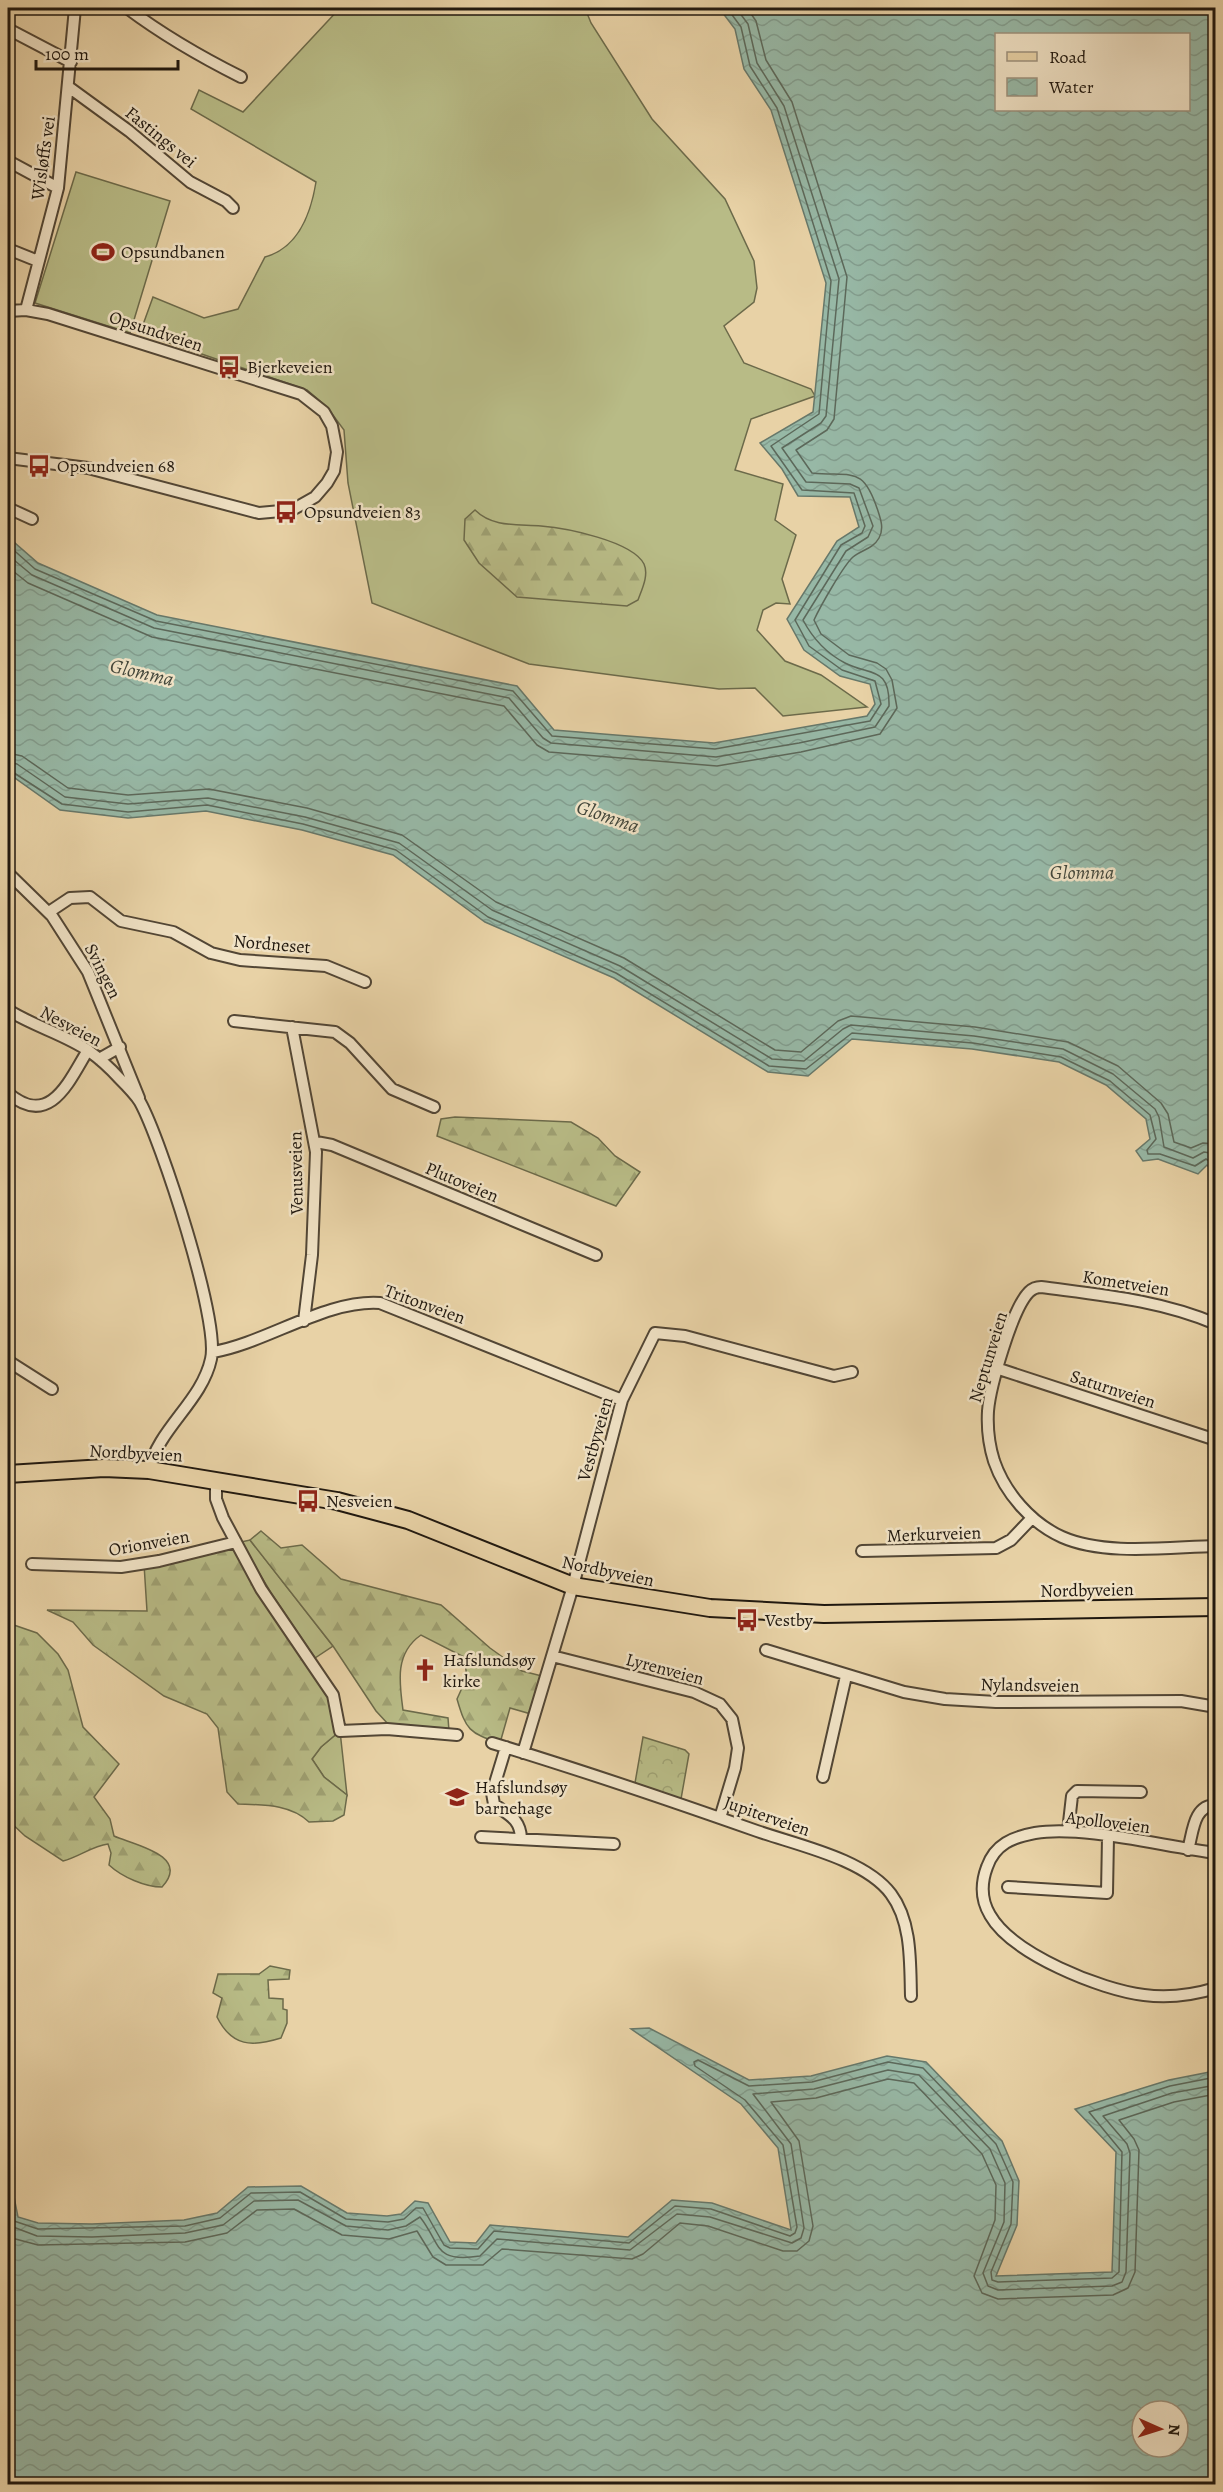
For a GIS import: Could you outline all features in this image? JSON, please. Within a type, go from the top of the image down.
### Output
[{"type":"main road","name":"Nordbyveien","points":[[8,1474],[104,1468],[149,1470],[371,1509],[415,1523],[573,1586],[680,1605],[784,1613],[1215,1607]]},
{"type":"street","name":"Wisløffs vei","points":[[26,310],[58,188],[70,88],[75,8]]},
{"type":"street","points":[[130,8],[171,40],[194,49],[212,63],[241,77]]},
{"type":"street","points":[[8,29],[71,62]]},
{"type":"street","name":"Fastings vei","points":[[70,88],[129,131],[190,182],[226,201],[233,208]]},
{"type":"street","points":[[8,161],[58,188]]},
{"type":"street","points":[[8,249],[38,261]]},
{"type":"street","points":[[8,311],[26,310]]},
{"type":"street","name":"Opsundveien","points":[[8,458],[88,468],[242,510],[270,513],[298,508],[315,497],[330,478],[337,461],[334,434],[328,418],[314,402],[300,394],[70,320],[26,310]]},
{"type":"street","points":[[8,508],[32,519]]},
{"type":"street","name":"Svingen","points":[[8,873],[49,912],[88,972],[140,1101]]},
{"type":"street","name":"Nordneset","points":[[49,912],[70,898],[90,897],[121,921],[173,932],[211,954],[240,960],[326,966],[365,982]]},
{"type":"street","name":"Nesveien","points":[[8,1010],[88,1050],[140,1101],[170,1179],[193,1252],[213,1352]]},
{"type":"street","points":[[234,1021],[322,1029],[340,1035],[392,1089],[434,1107]]},
{"type":"street","name":"Venusveien","points":[[292,1027],[316,1142],[313,1239],[304,1321]]},
{"type":"street","points":[[99,1059],[120,1047]]},
{"type":"street","points":[[8,1093],[25,1104],[52,1102],[62,1092],[88,1050]]},
{"type":"street","name":"Plutoveien","points":[[316,1142],[332,1145],[596,1255]]},
{"type":"street","name":"Kometveien","points":[[1029,1292],[1041,1287],[1152,1303],[1179,1309],[1215,1324]]},
{"type":"street","name":"Neptunveien","points":[[1029,1292],[1008,1336],[988,1413],[991,1449],[1006,1485],[1032,1518],[1060,1536],[1088,1545],[1215,1546]]},
{"type":"street","name":"Tritonveien","points":[[213,1352],[354,1304],[385,1304],[622,1400]]},
{"type":"street","name":"Vestbyveien","points":[[523,1753],[573,1586],[622,1400],[655,1333],[685,1336],[834,1376],[852,1372]]},
{"type":"street","points":[[149,1470],[158,1448],[205,1375],[213,1352]]},
{"type":"street","points":[[8,1361],[52,1389]]},
{"type":"street","name":"Saturnveien","points":[[999,1370],[1215,1440]]},
{"type":"street","points":[[216,1480],[216,1499],[261,1589],[333,1695],[340,1731],[387,1729],[457,1735]]},
{"type":"street","name":"Merkurveien","points":[[862,1551],[996,1548],[1011,1540],[1032,1518]]},
{"type":"street","name":"Orionveien","points":[[32,1564],[121,1567],[159,1561],[236,1542]]},
{"type":"street","name":"Nylandsveien","points":[[766,1650],[904,1692],[957,1700],[1181,1701],[1215,1707]]},
{"type":"street","name":"Lyrenveien","points":[[552,1656],[682,1689],[720,1704],[732,1719],[738,1748],[735,1768],[720,1818]]},
{"type":"street","points":[[823,1777],[846,1676]]},
{"type":"street","name":"Jupiterveien","points":[[492,1743],[845,1862],[881,1883],[897,1904],[908,1939],[910,1996]]},
{"type":"street","points":[[506,1747],[492,1793],[494,1804],[510,1813],[516,1820],[521,1838]]},
{"type":"street","points":[[1068,1831],[1072,1796],[1077,1791],[1141,1792]]},
{"type":"street","points":[[1188,1850],[1199,1812],[1206,1806],[1215,1805]]},
{"type":"street","name":"Apolloveien","points":[[1215,1853],[1068,1831],[1037,1832],[1018,1836],[994,1851],[985,1873],[983,1894],[989,1915],[998,1926],[1023,1947],[1057,1967],[1120,1990],[1144,1995],[1190,1994],[1215,1988]]},
{"type":"street","points":[[481,1837],[614,1844]]},
{"type":"street","points":[[1008,1887],[1107,1893],[1108,1837]]},
{"type":"green space","points":[[340,8],[585,8],[591,23],[652,119],[725,199],[754,261],[757,288],[754,302],[724,326],[744,363],[811,389],[815,396],[751,419],[735,470],[783,484],[775,520],[796,535],[782,579],[790,604],[776,603],[763,610],[757,630],[785,661],[821,675],[867,707],[783,716],[755,688],[719,689],[529,664],[372,603],[348,483],[344,430],[327,407],[307,390],[140,333],[153,297],[204,318],[238,309],[265,257],[286,246],[301,228],[311,206],[316,182],[191,109],[199,90],[243,112]]},
{"type":"green space","name":"Opsundbanen","points":[[76,172],[170,201],[130,333],[35,303]]},
{"type":"green space","points":[[475,510],[490,520],[566,530],[613,542],[626,549],[637,556],[645,568],[646,573],[638,600],[627,606],[517,597],[479,563],[464,540],[465,519]]},
{"type":"green space","points":[[455,1117],[571,1122],[598,1138],[615,1156],[640,1172],[616,1206],[437,1136],[441,1119]]},
{"type":"green space","points":[[261,1531],[281,1548],[302,1545],[341,1579],[441,1605],[490,1648],[522,1671],[542,1676],[531,1714],[510,1708],[500,1743],[475,1733],[466,1724],[457,1699],[467,1677],[464,1657],[421,1635],[407,1650],[403,1659],[400,1689],[403,1710],[448,1718],[449,1731],[389,1725],[376,1711],[333,1646],[250,1540]]},
{"type":"green space","points":[[250,1540],[333,1646],[315,1658],[271,1593],[241,1542]]},
{"type":"green space","points":[[236,1542],[333,1695],[340,1731],[321,1747],[312,1759],[324,1777],[347,1795],[344,1815],[333,1821],[309,1822],[302,1816],[285,1809],[266,1805],[238,1804],[227,1792],[218,1728],[207,1714],[164,1696],[93,1645],[73,1622],[47,1610],[147,1611],[144,1564]]},
{"type":"green space","points":[[8,1623],[37,1633],[58,1654],[68,1670],[83,1727],[119,1764],[94,1797],[110,1819],[114,1836],[156,1852],[164,1859],[170,1867],[169,1876],[162,1887],[141,1883],[114,1869],[109,1865],[111,1853],[108,1844],[63,1861],[25,1836],[8,1820]]},
{"type":"green space","points":[[340,1731],[347,1795],[324,1777],[312,1759],[321,1747]]},
{"type":"green space","points":[[643,1737],[685,1750],[689,1754],[681,1799],[635,1783]]},
{"type":"green space","points":[[270,1966],[290,1970],[289,1979],[268,1980],[269,1998],[283,1999],[283,2009],[287,2010],[287,2023],[281,2038],[261,2043],[236,2039],[229,2034],[217,2017],[222,1998],[213,1993],[218,1974],[259,1974]]},
{"type":"water","name":"Glomma","points":[[719,8],[1215,8],[1215,1174],[1207,1165],[1198,1174],[1158,1159],[1143,1161],[1136,1151],[1150,1139],[1146,1119],[1106,1085],[1059,1062],[972,1049],[852,1039],[808,1076],[768,1072],[614,978],[485,922],[393,855],[302,830],[206,811],[128,818],[60,810],[8,773],[8,537],[38,563],[157,615],[517,686],[554,730],[714,743],[867,716],[875,704],[870,684],[840,676],[804,650],[787,619],[837,541],[859,527],[850,497],[798,496],[782,469],[760,443],[813,412],[826,283],[771,110],[744,69],[735,29]]},
{"type":"water","points":[[649,2028],[749,2080],[811,2076],[887,2056],[926,2062],[1002,2141],[1019,2181],[1017,2225],[996,2276],[1112,2272],[1116,2152],[1075,2109],[1169,2080],[1215,2071],[1215,2484],[8,2484],[8,2193],[14,2197],[18,2217],[38,2223],[92,2224],[184,2220],[217,2213],[248,2187],[301,2186],[347,2213],[387,2216],[401,2214],[415,2201],[428,2203],[450,2242],[476,2243],[490,2225],[628,2237],[672,2200],[712,2203],[791,2230],[778,2148],[741,2104],[631,2029]]},
{"type":"place","name":"Opsundbanen","points":[[103,252]]},
{"type":"place","name":"Bjerkeveien","points":[[229,367]]},
{"type":"place","name":"Opsundveien 68","points":[[39,466]]},
{"type":"place","name":"Opsundveien 83","points":[[286,512]]},
{"type":"place","name":"Nesveien","points":[[308,1501]]},
{"type":"place","name":"Vestby","points":[[747,1620]]},
{"type":"place","name":"Hafslundsøy kirke","points":[[425,1670]]},
{"type":"place","name":"Hafslundsøy barnehage","points":[[457,1797]]}]
